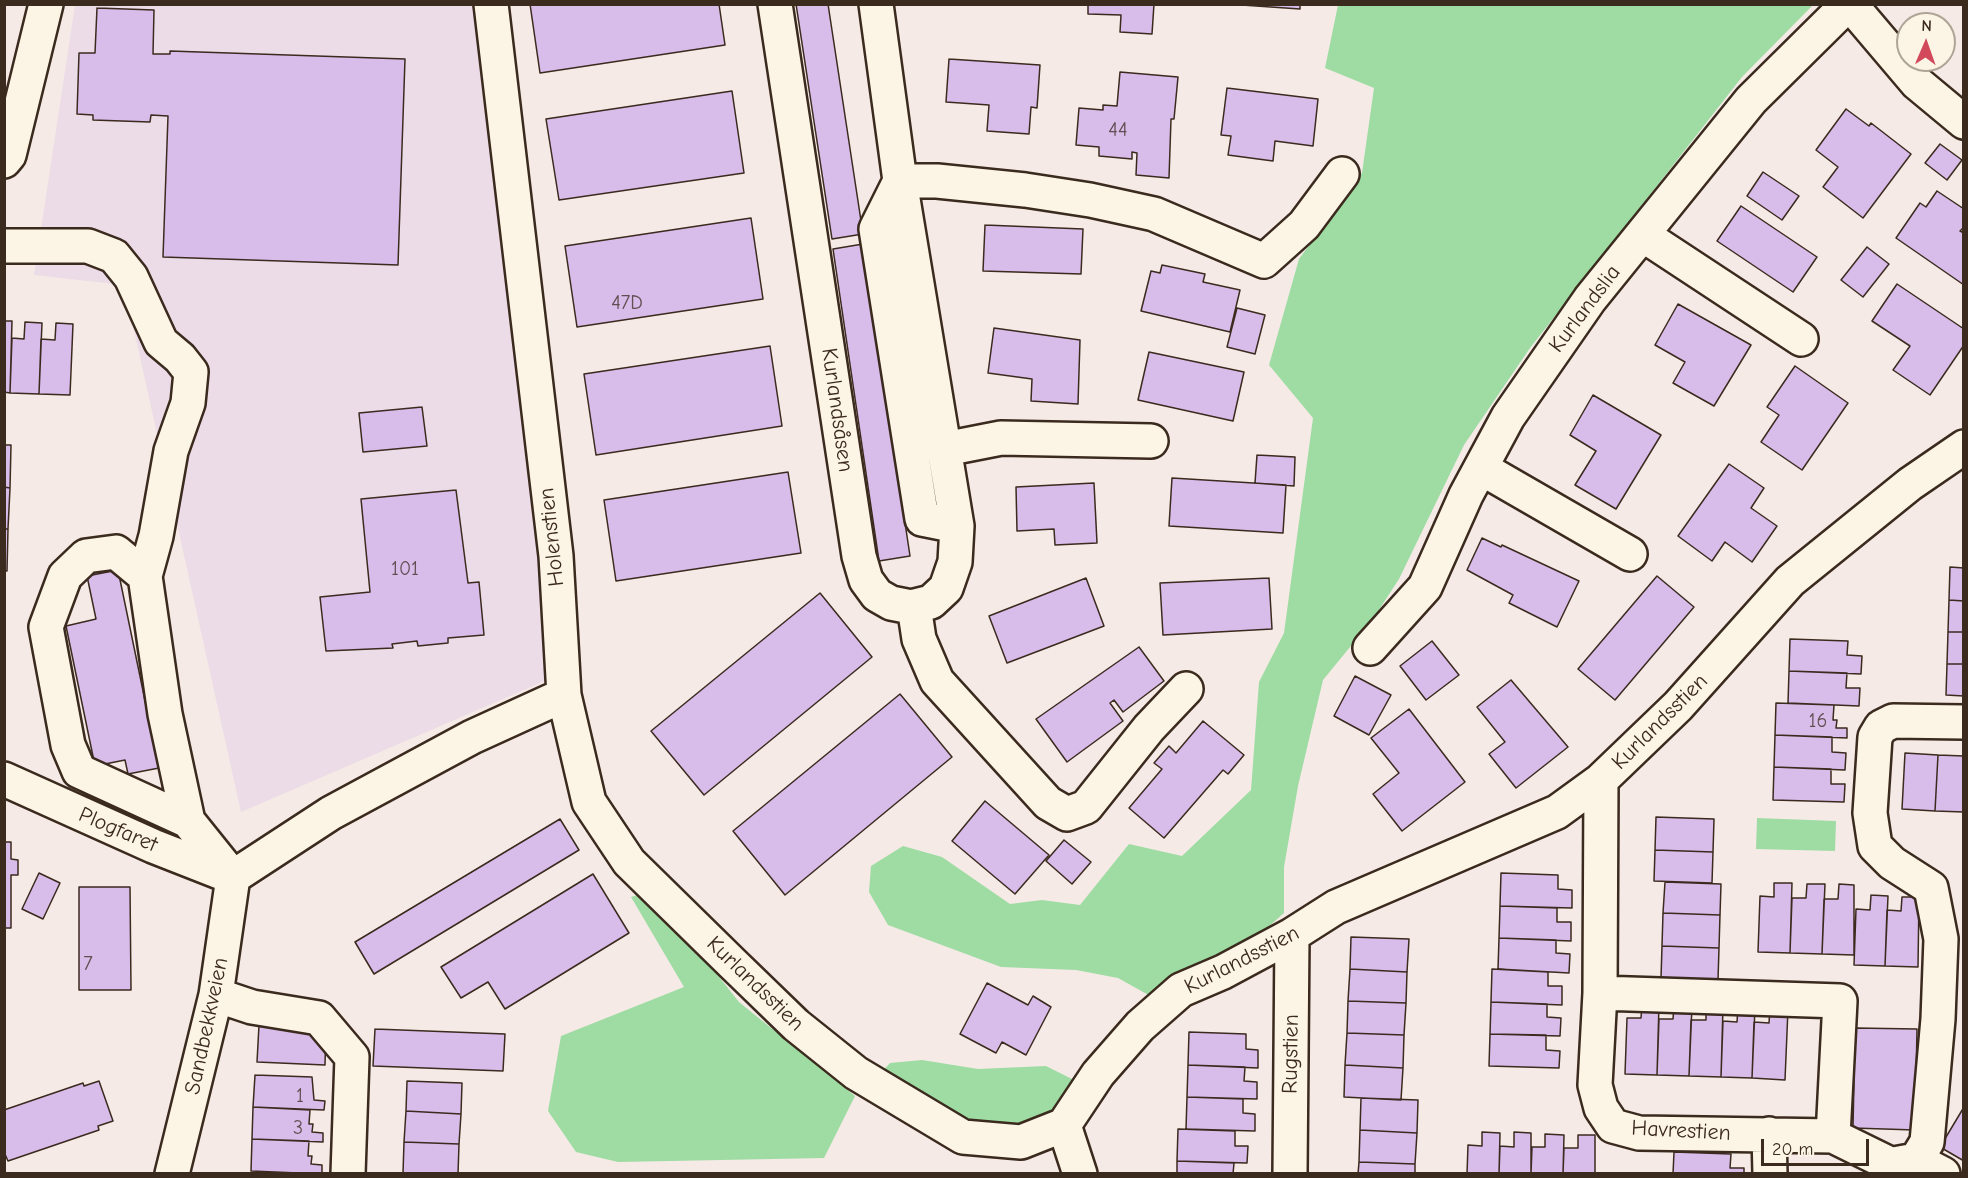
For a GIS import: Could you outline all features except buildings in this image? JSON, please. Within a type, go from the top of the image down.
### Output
[{"type":"street","points":[[4,161],[9,155],[46,4]]},
{"type":"street","name":"Holenstien","points":[[491,4],[556,556],[564,695]]},
{"type":"street","name":"Kurlandsåsen","points":[[776,4],[859,556],[866,580],[877,595],[891,603],[914,606]]},
{"type":"street","points":[[876,4],[900,181],[957,526],[955,562],[946,588],[931,602],[914,606],[919,639],[937,681],[1048,803],[1067,814],[1086,807],[1149,728],[1186,689]]},
{"type":"street","points":[[1849,4],[1917,83],[1964,122]]},
{"type":"street","name":"Kurlandslia","points":[[1370,648],[1425,587],[1481,468],[1508,417],[1590,299],[1751,100],[1849,4]]},
{"type":"street","points":[[900,181],[937,181],[1025,190],[1090,200],[1154,214],[1264,261],[1304,225],[1342,174]]},
{"type":"street","points":[[900,181],[876,229],[922,519],[957,526]]},
{"type":"street","points":[[1644,235],[1801,339]]},
{"type":"street","points":[[4,246],[88,246],[114,256],[131,277],[161,342],[180,358],[191,372],[188,403],[171,451],[156,536],[145,576],[165,714],[188,821]]},
{"type":"street","points":[[945,449],[1000,438],[1152,441]]},
{"type":"street","name":"Kurlandsstien","points":[[564,695],[589,802],[629,862],[796,1025],[856,1073],[963,1137],[1021,1142],[1064,1125],[1098,1074],[1140,1026],[1181,990],[1223,972],[1292,935],[1336,907],[1557,812],[1601,780],[1678,706],[1790,581],[1910,484],[1964,447]]},
{"type":"street","points":[[1481,468],[1630,554]]},
{"type":"street","points":[[145,576],[116,552],[86,556],[65,576],[46,627],[68,745],[79,771],[188,821],[233,877],[330,813],[472,737],[564,695]]},
{"type":"street","points":[[1770,1173],[1757,1134],[1833,1136],[1909,1168],[1927,1142],[1938,1019],[1941,939],[1931,888],[1892,863],[1875,846],[1870,813],[1875,737],[1881,727],[1893,721],[1964,722]]},
{"type":"street","name":"Plogfaret","points":[[4,779],[153,846],[233,877]]},
{"type":"street","name":"Havrestien","points":[[1601,780],[1600,993],[1595,1085],[1601,1108],[1613,1126],[1639,1133],[1757,1134]]},
{"type":"street","name":"Sandbekkveien","points":[[172,1173],[216,995],[233,877]]},
{"type":"street","name":"Rugstien","points":[[1290,1173],[1292,935]]},
{"type":"street","points":[[1600,993],[1840,1000],[1833,1136]]},
{"type":"street","points":[[216,995],[252,1007],[320,1018],[352,1056],[348,1173]]},
{"type":"street","points":[[1064,1125],[1080,1173]]},
{"type":"shaded area","points":[[75,5],[481,5],[554,677],[241,812],[124,285],[34,275]]},
{"type":"green space","points":[[1338,5],[1812,6],[1742,77],[1530,348],[1464,445],[1399,579],[1373,619],[1323,680],[1298,786],[1284,867],[1284,913],[1258,936],[1163,1003],[1118,978],[1076,970],[1001,967],[888,925],[869,892],[871,866],[903,846],[942,857],[1010,904],[1042,900],[1080,905],[1129,844],[1182,856],[1251,790],[1259,682],[1284,633],[1313,418],[1269,365],[1299,259],[1362,173],[1374,88],[1325,68]]},
{"type":"green space","points":[[1757,818],[1836,821],[1835,851],[1756,849]]},
{"type":"green space","points":[[651,891],[739,1002],[855,1096],[824,1158],[618,1162],[576,1152],[548,1111],[561,1036],[684,987],[631,897]]},
{"type":"green space","points":[[922,1060],[978,1069],[1046,1066],[1080,1083],[1082,1102],[1033,1131],[972,1123],[877,1077],[890,1063]]}]
